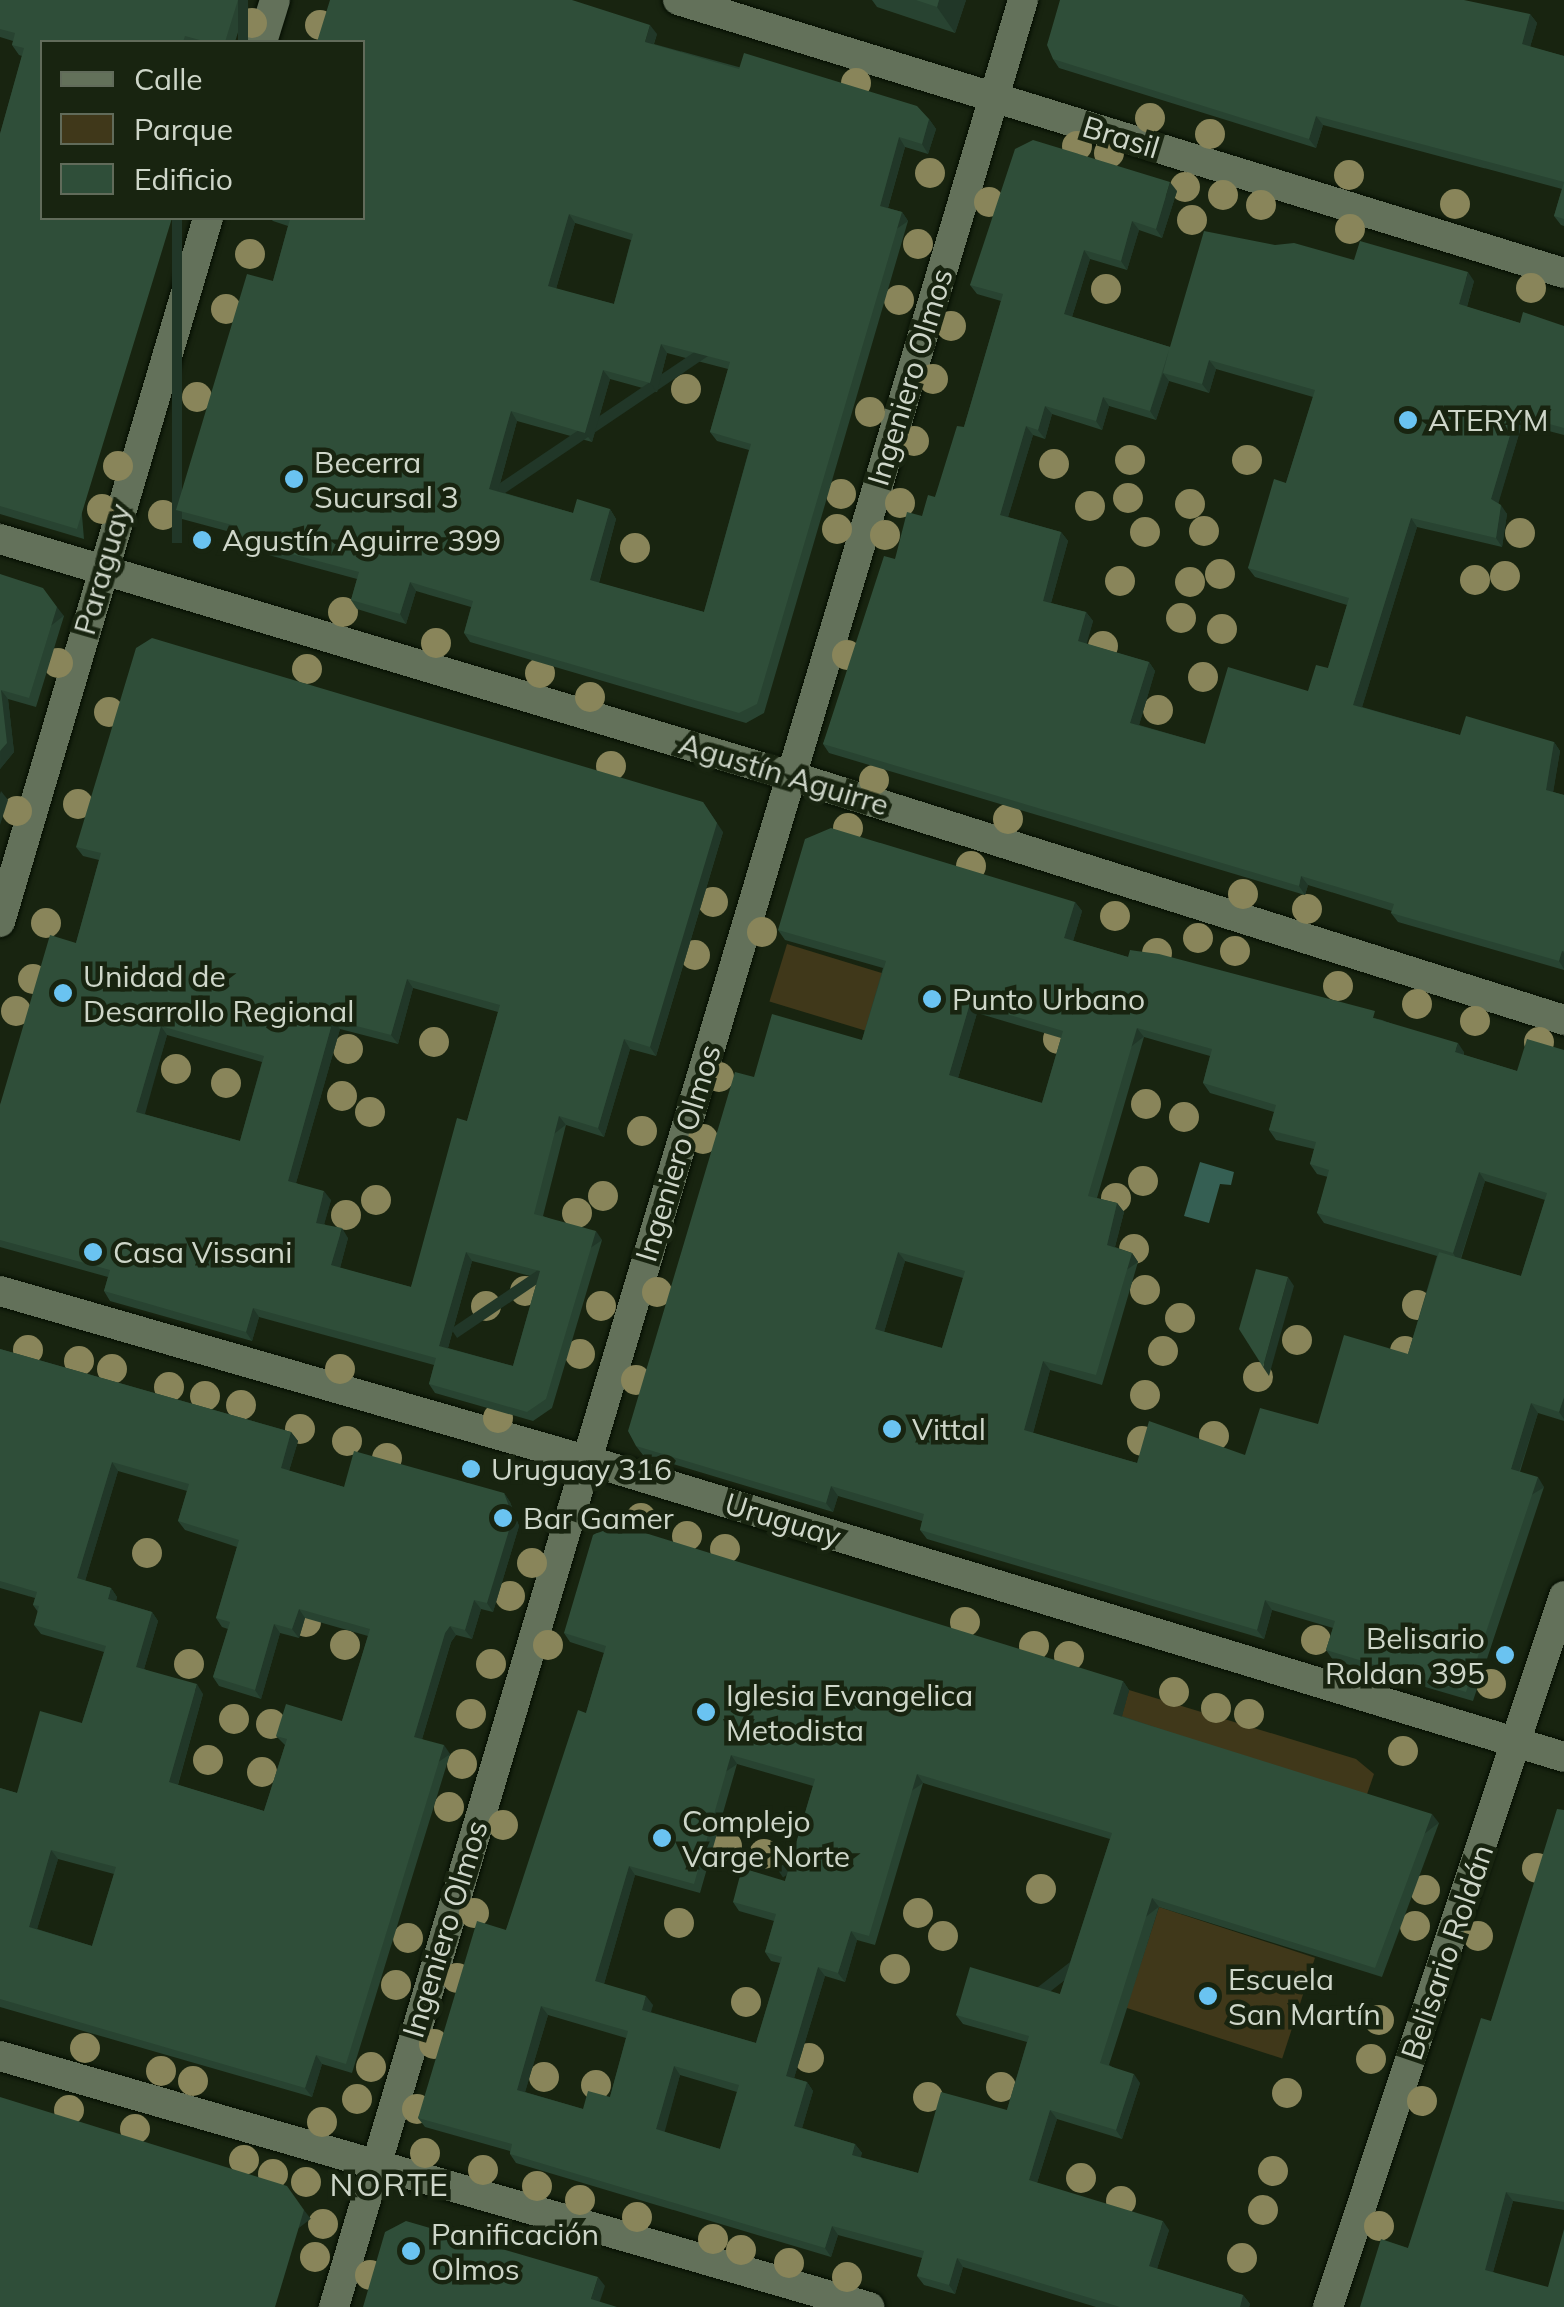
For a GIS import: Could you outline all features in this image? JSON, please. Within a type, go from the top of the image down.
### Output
[{"type":"street","points":[[263,40],[275,0]]},
{"type":"street","name":"Brasil","points":[[678,0],[1564,273]]},
{"type":"street","name":"Ingeniero Olmos","points":[[334,2307],[1023,0]]},
{"type":"street","name":"Paraguay","points":[[0,922],[207,220]]},
{"type":"street","name":"Agustín Aguirre","points":[[0,539],[791,776],[1564,1020]]},
{"type":"street","name":"Uruguay","points":[[0,1291],[586,1460],[1564,1757]]},
{"type":"street","name":"Belisario Roldán","points":[[1328,2307],[1564,1596]]},
{"type":"street","points":[[0,2056],[869,2307]]},
{"type":"green space","points":[[787,944],[887,975],[870,1032],[769,1001]]},
{"type":"green space","points":[[1129,1690],[1356,1759],[1374,1774],[1365,1800],[1120,1723]]},
{"type":"green space","points":[[1159,1907],[1315,1958],[1282,2058],[1126,2008]]},
{"type":"water","points":[[1200,1162],[1234,1172],[1231,1185],[1220,1184],[1209,1223],[1184,1216]]},
{"type":"building","points":[[0,0],[238,0],[226,40],[185,36],[184,40],[40,40],[40,220],[171,220],[77,529],[0,506],[0,134],[24,48],[12,45],[15,33],[0,29]]},
{"type":"building","points":[[330,0],[572,0],[650,25],[645,42],[739,69],[744,53],[917,106],[929,119],[922,144],[899,137],[880,206],[902,212],[757,704],[739,713],[464,633],[473,601],[410,582],[400,614],[351,600],[359,572],[232,538],[236,526],[176,510],[247,274],[273,281],[290,220],[365,220],[365,40],[318,40]],"holes":[[[569,214],[633,234],[614,304],[548,286]],[[661,344],[730,362],[710,432],[751,444],[704,612],[590,580],[610,509],[577,499],[573,513],[489,489],[511,411],[585,433],[603,370],[650,383]]]},
{"type":"building","points":[[916,0],[939,0],[937,7]]},
{"type":"building","points":[[1060,0],[1464,0],[1530,14],[1522,44],[1564,56],[1564,182],[1316,116],[1309,139],[1053,59],[1047,45]]},
{"type":"building","points":[[1033,140],[1170,182],[1156,229],[1132,221],[1121,261],[1084,250],[1064,314],[1170,347],[1204,231],[1275,245],[1294,243],[1354,260],[1360,241],[1468,272],[1459,304],[1520,323],[1523,312],[1564,326],[1564,428],[1516,415],[1491,499],[1501,505],[1496,538],[1411,518],[1353,705],[1460,735],[1466,716],[1554,742],[1546,790],[1564,795],[1564,951],[1559,961],[1391,913],[1394,904],[1301,876],[1299,886],[823,744],[884,556],[895,559],[907,512],[922,516],[928,495],[935,497],[957,426],[964,427],[1003,294],[970,285],[1015,149]],"holes":[[[1169,350],[1163,373],[1202,384],[1209,360],[1315,390],[1286,483],[1274,479],[1248,568],[1349,598],[1328,668],[1316,665],[1308,691],[1228,667],[1205,744],[1130,723],[1149,662],[1078,641],[1086,612],[1043,601],[1061,532],[1000,515],[1026,426],[1038,430],[1045,406],[1096,421],[1103,397],[1150,411]]]},
{"type":"building","points":[[1564,182],[1564,219],[1554,216]]},
{"type":"building","points":[[0,574],[43,588],[57,607],[29,698],[1,690],[7,743],[0,751]]},
{"type":"building","points":[[152,638],[703,802],[717,823],[650,1047],[624,1039],[598,1128],[559,1116],[534,1214],[596,1231],[546,1399],[527,1412],[429,1384],[436,1358],[253,1308],[246,1332],[104,1291],[110,1270],[0,1240],[0,1105],[50,935],[76,943],[101,853],[76,847],[136,648]],"holes":[[[407,979],[500,1005],[467,1121],[457,1118],[411,1287],[331,1265],[342,1228],[316,1223],[324,1191],[288,1181],[333,1020],[391,1035]],[[161,1026],[264,1056],[240,1141],[136,1112]],[[466,1252],[540,1271],[513,1366],[439,1346]]]},
{"type":"building","points":[[831,828],[1075,902],[1064,938],[1128,957],[1130,950],[1159,954],[1375,1011],[1373,1018],[1458,1043],[1455,1052],[1517,1071],[1527,1039],[1564,1050],[1564,1397],[1559,1412],[1531,1403],[1511,1469],[1538,1477],[1466,1692],[1326,1650],[1335,1621],[1265,1600],[1257,1630],[920,1530],[924,1514],[831,1486],[826,1503],[636,1446],[628,1431],[735,1072],[754,1077],[772,1014],[862,1040],[886,961],[778,930],[805,839]],"holes":[[[970,1003],[1063,1031],[1042,1103],[949,1075]],[[1137,1028],[1212,1049],[1203,1083],[1276,1105],[1269,1130],[1316,1142],[1310,1164],[1329,1170],[1317,1213],[1453,1253],[1479,1172],[1547,1193],[1521,1276],[1439,1252],[1408,1354],[1344,1335],[1318,1424],[1260,1408],[1245,1455],[1149,1421],[1137,1463],[1024,1430],[1043,1361],[1096,1375],[1132,1253],[1107,1245],[1117,1203],[1088,1196]],[[898,1252],[965,1271],[942,1348],[875,1329]]]},
{"type":"building","points":[[1256,1269],[1288,1277],[1263,1367],[1239,1329]]},
{"type":"building","points":[[0,1349],[291,1432],[281,1468],[344,1487],[354,1451],[504,1493],[513,1517],[487,1603],[474,1600],[465,1630],[450,1626],[445,1633],[414,1737],[444,1745],[346,2064],[316,2055],[305,2088],[0,1999],[0,1788],[17,1793],[40,1711],[82,1723],[106,1646],[34,1625],[39,1606],[33,1605],[37,1592],[0,1581]],"holes":[[[112,1462],[189,1484],[178,1521],[239,1540],[216,1618],[230,1622],[213,1677],[255,1690],[274,1624],[292,1629],[299,1609],[370,1629],[342,1721],[286,1704],[276,1736],[287,1739],[264,1811],[169,1782],[197,1684],[136,1667],[152,1612],[108,1599],[111,1588],[77,1578]],[[51,1850],[116,1867],[92,1946],[29,1927]]]},
{"type":"building","points":[[613,1523],[1123,1681],[1113,1714],[1432,1814],[1375,1968],[1152,1898],[1100,2063],[1134,2074],[1116,2130],[1050,2110],[1029,2180],[1163,2221],[1149,2266],[1243,2295],[1240,2307],[1120,2307],[957,2258],[949,2285],[917,2276],[924,2251],[832,2226],[825,2248],[510,2154],[512,2144],[418,2118],[477,1921],[506,1930],[578,1710],[586,1713],[606,1646],[564,1633],[593,1535]],"holes":[[[731,1755],[815,1779],[785,1881],[742,1868],[733,1902],[776,1914],[765,1952],[782,1957],[756,2043],[642,2010],[646,1996],[595,1981],[629,1866],[694,1884]],[[917,1774],[1112,1833],[1060,1994],[970,1967],[956,2015],[1029,2036],[1007,2110],[941,2092],[918,2173],[852,2155],[855,2144],[794,2126],[807,2082],[786,2076],[818,1967],[838,1973],[851,1931],[869,1936]],[[541,2006],[628,2031],[610,2097],[588,2091],[583,2109],[517,2090]],[[674,2066],[739,2085],[720,2149],[656,2129]]]},
{"type":"building","points":[[1557,1809],[1564,1810],[1564,2202],[1506,2192],[1485,2270],[1548,2287],[1564,2229],[1564,2307],[1360,2307],[1381,2239],[1408,2248],[1481,2018],[1491,2021]]},
{"type":"building","points":[[0,2097],[287,2186],[304,2210],[275,2307],[0,2307]]},
{"type":"building","points":[[406,2221],[598,2277],[591,2299],[617,2307],[363,2307],[385,2232]]},
{"type":"place","name":"ATERYM","points":[[1408,420]]},
{"type":"place","name":"Becerra Sucursal 3","points":[[294,479]]},
{"type":"place","name":"Agustín Aguirre 399","points":[[202,540]]},
{"type":"place","name":"Unidad de Desarrollo Regional","points":[[63,993]]},
{"type":"place","name":"Punto Urbano","points":[[932,999]]},
{"type":"place","name":"Casa Vissani","points":[[93,1252]]},
{"type":"place","name":"Vittal","points":[[892,1429]]},
{"type":"place","name":"Uruguay 316","points":[[471,1469]]},
{"type":"place","name":"Bar Gamer","points":[[503,1518]]},
{"type":"place","name":"Belisario Roldan 395","points":[[1505,1655]]},
{"type":"place","name":"Iglesia Evangelica Metodista","points":[[706,1712]]},
{"type":"place","name":"Complejo Varge Norte","points":[[662,1838]]},
{"type":"place","name":"Escuela San Martín","points":[[1208,1996]]},
{"type":"place","name":"Panificación Olmos","points":[[411,2251]]},
{"type":"district","name":"NORTE","points":[[390,2184]]}]
